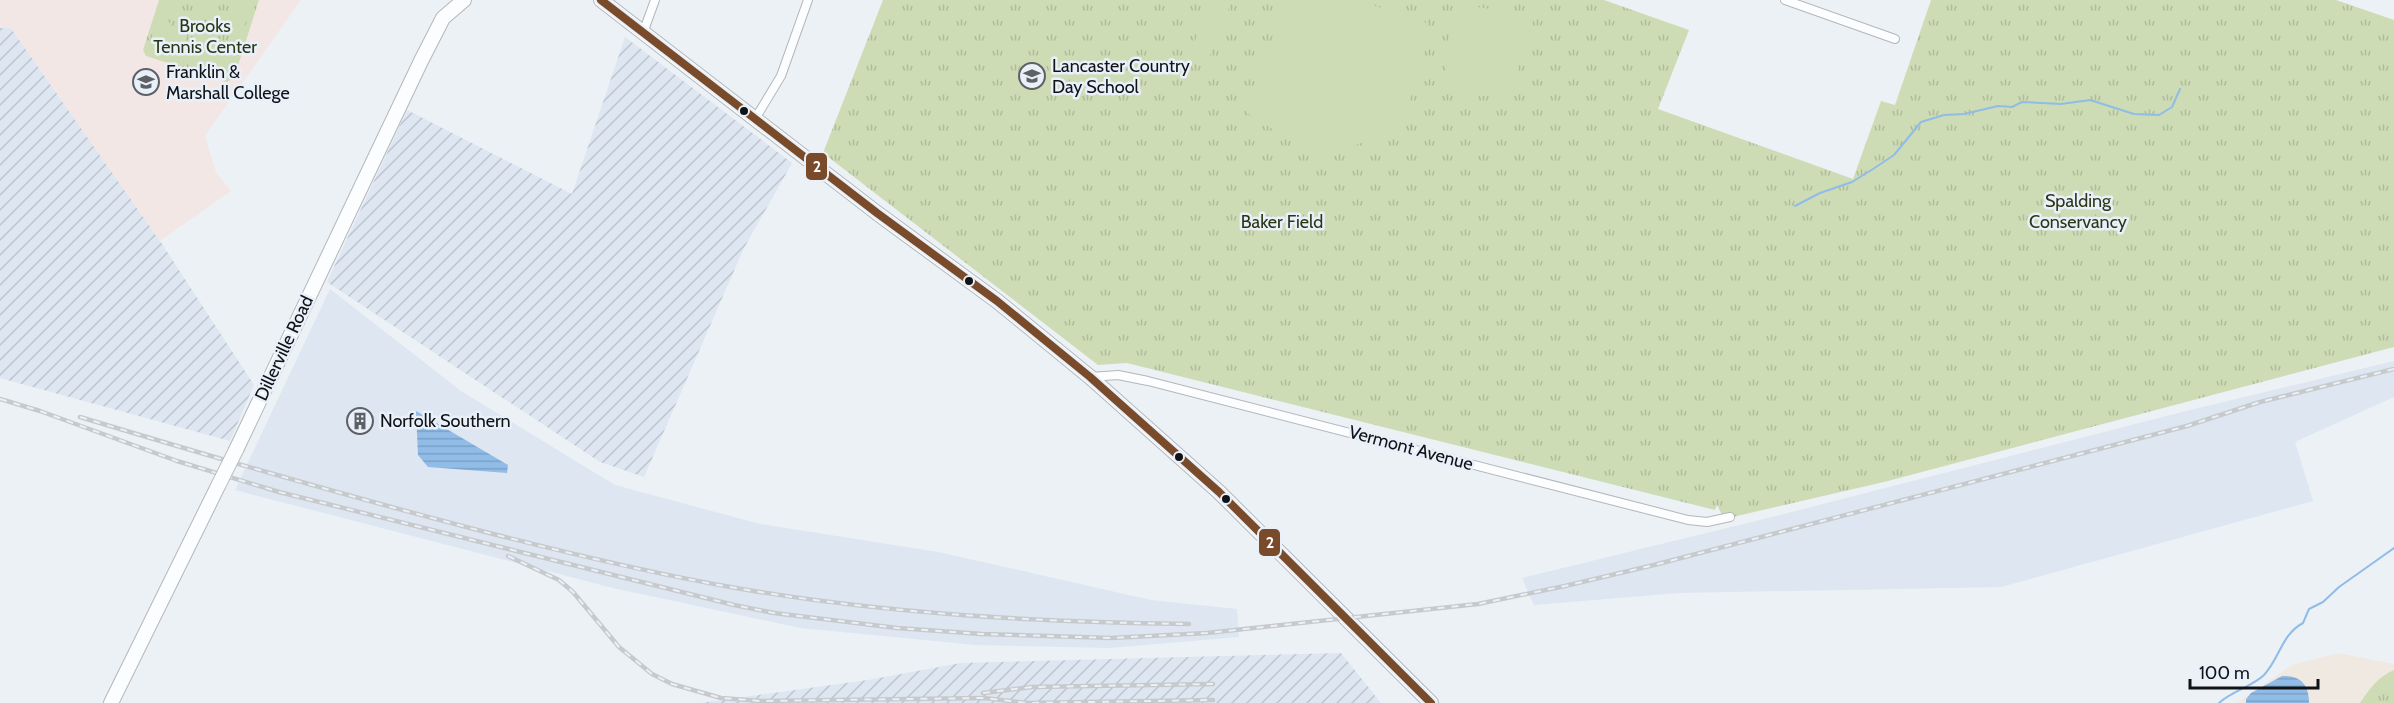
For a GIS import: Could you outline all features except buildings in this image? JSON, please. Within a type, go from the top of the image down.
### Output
[{"type":"main road","points":[[443,18],[447,0]]},
{"type":"main road","name":"Dillerville Road","points":[[111,703],[191,544],[443,18],[464,0]]},
{"type":"main road","points":[[601,0],[983,291],[1090,377],[1220,492],[1431,703]]},
{"type":"street","points":[[643,33],[655,0]]},
{"type":"street","points":[[756,119],[781,76],[808,0]]},
{"type":"street","points":[[1785,0],[1895,39]]},
{"type":"street","name":"Vermont Avenue","points":[[1090,377],[1118,375],[1166,385],[1688,520],[1707,522],[1730,517]]},
{"type":"shaded area","name":"Franklin & Marshall College","points":[[0,0],[301,0],[205,136],[216,172],[231,191],[160,241],[11,28],[0,28]]},
{"type":"shaded area","points":[[0,28],[11,28],[160,241],[254,385],[230,441],[0,378]]},
{"type":"shaded area","points":[[625,37],[792,163],[744,248],[644,477],[600,462],[327,282],[407,110],[572,194]]},
{"type":"shaded area","points":[[330,289],[461,391],[615,485],[760,524],[938,552],[1151,600],[1237,609],[1239,637],[1110,648],[976,645],[800,628],[613,588],[235,490]]},
{"type":"shaded area","points":[[2394,361],[2394,397],[2295,442],[2313,501],[2001,587],[1679,593],[1534,605],[1522,578],[1768,518],[2182,412]]},
{"type":"shaded area","points":[[1341,653],[1381,703],[700,703],[868,680],[961,663]]},
{"type":"shaded area","points":[[2338,653],[2394,664],[2394,703],[2237,703],[2292,665]]},
{"type":"green space","name":"Brooks Tennis Center","points":[[159,0],[259,0],[234,78],[227,82],[146,56],[143,50]]},
{"type":"green space","points":[[238,0],[253,0],[244,27],[230,23]]},
{"type":"green space","name":"Spalding Conservancy","points":[[883,0],[1604,0],[1689,30],[1658,109],[1853,179],[1881,101],[1895,105],[1931,0],[2336,0],[2394,20],[2394,347],[1888,481],[1724,519],[1717,505],[1715,510],[1127,363],[1098,365],[823,153]]},
{"type":"green space","points":[[1211,0],[1232,0],[1209,58],[1191,51]]},
{"type":"green space","points":[[1286,0],[1357,0],[1427,23],[1423,64],[1412,95],[1403,110],[1378,134],[1347,147],[1329,149],[1311,146],[1285,136],[1246,112]]},
{"type":"green space","points":[[1455,4],[1499,10],[1533,21],[1517,72],[1511,84],[1504,90],[1490,95],[1472,96],[1456,93],[1446,86],[1447,47]]},
{"type":"green space","points":[[158,19],[171,23],[162,52],[148,48]]},
{"type":"green space","points":[[175,24],[189,29],[180,58],[166,53]]},
{"type":"green space","points":[[207,34],[221,39],[212,68],[198,64]]},
{"type":"green space","points":[[225,40],[239,45],[229,74],[216,69]]},
{"type":"green space","points":[[2394,670],[2394,703],[2360,703],[2367,692],[2383,676]]},
{"type":"water","points":[[416,411],[508,465],[507,473],[428,467],[418,455]]},
{"type":"water","points":[[2282,676],[2294,677],[2302,682],[2309,696],[2309,703],[2246,703],[2251,693]]},
{"type":"waterway","points":[[1795,206],[1820,193],[1852,182],[1894,155],[1921,122],[1944,115],[1964,114],[1998,106],[2012,107],[2022,102],[2061,104],[2090,100],[2134,114],[2159,115],[2172,107],[2180,89]]},
{"type":"waterway","points":[[2219,703],[2264,675],[2285,640],[2303,623],[2309,609],[2323,602],[2339,587],[2394,548]]},
{"type":"railway","points":[[0,399],[40,411],[177,461],[279,492],[734,605],[774,613],[897,628],[982,634],[1111,638],[1207,633],[1478,604],[1565,586],[1654,565],[2187,426],[2260,402],[2394,369]]},
{"type":"railway","points":[[80,417],[288,478],[497,535],[706,583],[792,597],[962,615],[1189,624]]},
{"type":"railway","points":[[508,556],[559,580],[573,592],[619,647],[652,674],[672,684],[721,698],[761,701],[984,698],[1027,703],[1213,700]]},
{"type":"railway","points":[[983,693],[1032,687],[1213,684]]},
{"type":"transit line","name":"2","points":[[601,0],[877,213],[997,301],[1090,377],[1219,492],[1431,703]]},
{"type":"place","name":"Lancaster Country Day School","points":[[1032,76]]},
{"type":"place","name":"Franklin & Marshall College","points":[[146,82]]},
{"type":"place","name":"Norfolk Southern","points":[[360,421]]},
{"type":"park label","name":"Baker Field","points":[[1282,222]]}]
